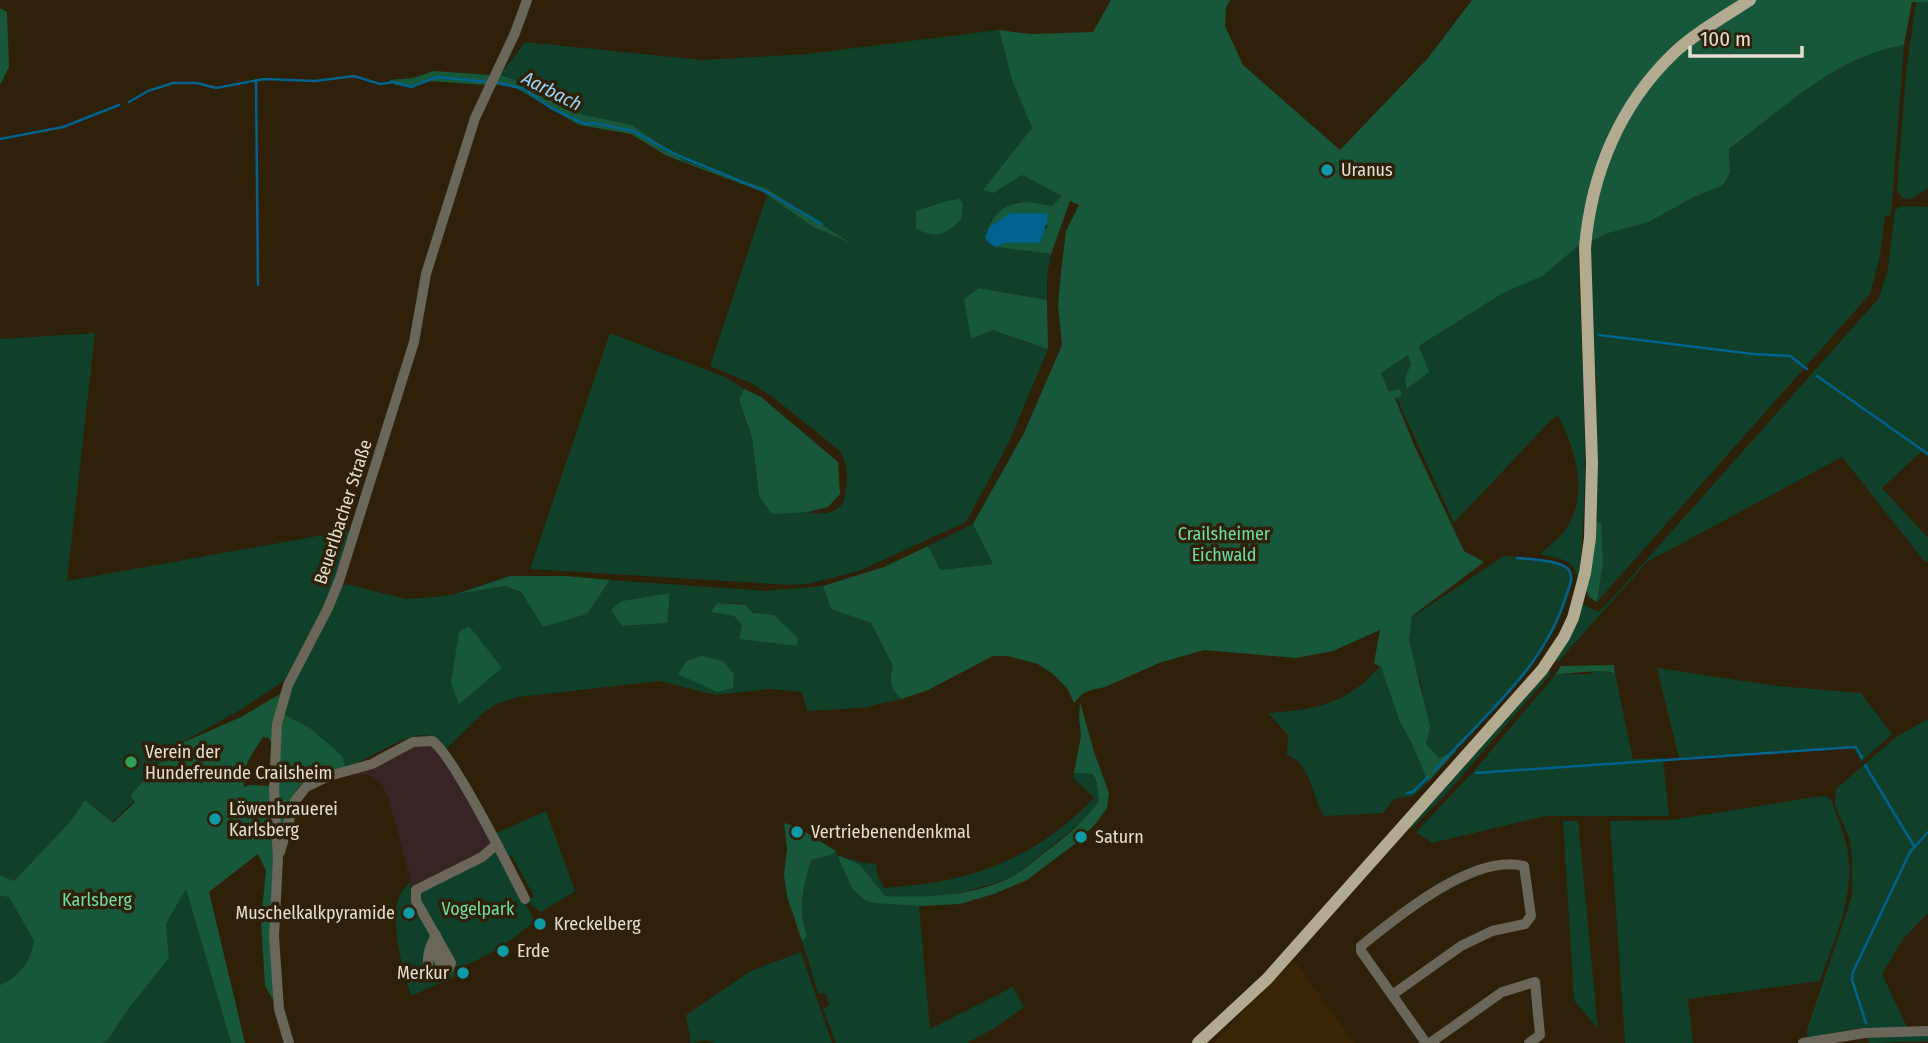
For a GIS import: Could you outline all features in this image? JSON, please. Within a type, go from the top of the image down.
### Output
[{"type":"main road","points":[[1198,1043],[1267,979],[1542,670],[1564,637],[1579,598],[1590,538],[1592,463],[1585,248],[1597,177],[1614,135],[1650,78],[1677,51],[1750,0]]},
{"type":"street","name":"Beuerlbacher Straße","points":[[289,1043],[279,1009],[274,936],[278,859],[274,792],[277,724],[288,685],[340,581],[414,342],[426,274],[475,118],[515,33],[527,0]]},
{"type":"street","points":[[278,859],[292,809],[306,787],[329,776],[372,764],[420,740],[432,741],[441,748],[497,844],[525,899]]},
{"type":"street","points":[[434,941],[428,960],[429,970],[434,976],[450,968],[451,963],[434,941],[414,894],[421,886],[482,857],[497,844]]},
{"type":"street","points":[[1392,995],[1461,946],[1492,931],[1525,924],[1531,916],[1524,866],[1518,864],[1489,868],[1454,880],[1430,894],[1361,946],[1361,951],[1392,995],[1428,1043],[1502,992],[1535,982],[1540,1035],[1530,1043]]},
{"type":"street","points":[[1803,1043],[1865,1033],[1928,1031]]},
{"type":"shaded area","points":[[430,742],[441,753],[495,845],[413,889],[389,800],[382,784],[372,776],[349,774],[411,744]]},
{"type":"shaded area","points":[[1294,960],[1354,1043],[1213,1043]]},
{"type":"green space","name":"Crailsheimer Eichwald","points":[[1111,0],[1230,0],[1226,7],[1225,26],[1243,65],[1340,150],[1428,58],[1472,0],[1928,0],[1912,2],[1904,45],[1879,51],[1833,72],[1790,101],[1729,149],[1730,173],[1723,185],[1692,198],[1649,222],[1605,234],[1578,246],[1542,276],[1503,293],[1419,346],[1429,372],[1407,389],[1405,378],[1411,364],[1408,355],[1381,373],[1389,391],[1400,389],[1402,396],[1395,398],[1464,551],[1484,562],[1412,616],[1409,640],[1430,727],[1426,744],[1439,758],[1457,750],[1428,782],[1400,722],[1381,667],[1374,663],[1380,630],[1333,651],[1296,658],[1204,650],[1159,663],[1105,687],[1091,690],[1082,694],[1074,703],[1067,688],[1038,664],[1008,656],[993,656],[928,690],[902,699],[893,688],[893,666],[871,623],[831,609],[823,586],[884,567],[928,546],[940,570],[993,564],[973,524],[1024,433],[1062,345],[1058,305],[1061,272],[1066,231],[1079,205],[1070,201],[1051,254],[996,247],[1005,243],[1041,243],[1048,225],[1001,219],[989,227],[991,221],[1004,208],[1023,202],[1052,206],[1062,196],[1022,175],[994,193],[983,190],[1032,128],[1012,80],[999,30],[1031,34],[1093,32]]},
{"type":"green space","points":[[1916,2],[1928,2],[1928,188],[1912,199],[1902,198],[1897,189],[1906,74]]},
{"type":"green space","points":[[0,8],[7,12],[9,67],[0,85]]},
{"type":"green space","points":[[999,30],[1012,80],[1032,128],[994,193],[1022,175],[1062,196],[1053,206],[1015,202],[990,221],[990,244],[1051,254],[1047,300],[979,288],[992,330],[1048,349],[1009,442],[966,522],[859,571],[807,584],[530,569],[610,333],[725,377],[744,389],[739,401],[752,438],[759,496],[772,514],[798,511],[826,513],[843,503],[847,476],[840,451],[753,384],[710,366],[767,195],[813,227],[845,241],[766,188],[686,162],[632,125],[581,114],[551,92],[500,75],[525,42],[702,60],[807,54]]},
{"type":"green space","points":[[1904,45],[1891,215],[1885,216],[1880,256],[1870,294],[1597,602],[1603,563],[1595,521],[1596,377],[1592,355],[1589,243],[1605,234],[1649,222],[1692,198],[1723,185],[1730,173],[1729,149],[1790,101],[1856,60]]},
{"type":"green space","points":[[434,71],[490,75],[486,85],[429,81],[409,87],[395,85],[389,80],[413,78]]},
{"type":"green space","points":[[500,75],[551,92],[581,114],[632,125],[686,162],[766,188],[850,243],[813,227],[763,192],[667,156],[631,134],[579,125],[516,88],[493,84]]},
{"type":"green space","points":[[960,199],[963,204],[961,220],[950,229],[936,235],[916,229],[916,211]]},
{"type":"green space","points":[[1899,207],[1928,207],[1928,457],[1921,452],[1882,488],[1928,538],[1928,561],[1925,562],[1842,457],[1647,562],[1558,662],[1554,661],[1582,604],[1598,612],[1609,602],[1879,298],[1888,269],[1895,211]]},
{"type":"green space","points":[[1578,246],[1585,456],[1578,582],[1574,568],[1566,561],[1540,554],[1564,531],[1574,514],[1577,500],[1574,456],[1558,416],[1550,421],[1454,523],[1396,397],[1402,396],[1400,389],[1390,391],[1381,373],[1408,355],[1411,364],[1406,378],[1419,346],[1503,293],[1542,275]]},
{"type":"green space","points":[[979,288],[1047,300],[1048,349],[992,330],[971,339],[964,299]]},
{"type":"green space","points":[[95,333],[67,581],[351,530],[335,576],[333,591],[285,680],[240,710],[181,743],[147,774],[130,796],[134,801],[112,822],[85,800],[68,824],[14,881],[0,875],[0,339]]},
{"type":"green space","points":[[744,389],[761,397],[838,462],[840,494],[828,507],[808,512],[772,514],[759,496],[752,438],[739,400]]},
{"type":"green space","points":[[1595,521],[1601,523],[1603,563],[1597,602],[1589,597],[1586,590]]},
{"type":"green space","points":[[973,524],[993,564],[940,570],[928,546]]},
{"type":"green space","points":[[1504,556],[1534,558],[1568,567],[1573,579],[1568,597],[1555,629],[1530,669],[1457,750],[1439,758],[1426,744],[1422,686],[1409,640],[1411,618]]},
{"type":"green space","points":[[510,576],[566,576],[610,580],[587,614],[543,627],[521,592],[505,586],[456,594]]},
{"type":"green space","points":[[610,580],[766,591],[823,586],[831,609],[871,623],[893,666],[893,688],[902,699],[861,708],[807,711],[802,692],[770,689],[715,695],[660,681],[519,697],[496,704],[446,749],[430,736],[415,736],[345,767],[282,713],[289,691],[340,587],[346,584],[406,599],[505,586],[521,592],[543,627],[587,614]],"holes":[[[670,593],[666,623],[622,626],[622,601]],[[717,603],[746,604],[753,613],[774,615],[739,639],[742,625],[734,616],[712,612]]]},
{"type":"green space","points":[[670,593],[667,623],[622,626],[611,610],[622,601]]},
{"type":"green space","points":[[717,603],[746,605],[753,613],[774,615],[798,638],[797,646],[739,639],[742,625],[734,616],[711,612]]},
{"type":"green space","points":[[469,626],[502,668],[459,704],[451,683],[459,632]]},
{"type":"green space","points":[[701,656],[723,661],[734,674],[733,688],[717,692],[678,674],[687,661]]},
{"type":"green space","points":[[1614,665],[1615,674],[1596,671],[1555,675],[1561,666]]},
{"type":"green space","points":[[1381,666],[1400,722],[1428,782],[1413,796],[1394,799],[1383,813],[1324,816],[1306,773],[1295,759],[1287,755],[1288,735],[1268,713],[1305,709],[1339,699],[1361,685]]},
{"type":"green space","points":[[1657,668],[1777,686],[1861,693],[1892,734],[1861,762],[1854,748],[1679,758]]},
{"type":"green space","points":[[1550,669],[1549,676],[1446,794],[1411,829],[1409,827]]},
{"type":"green space","points":[[1602,670],[1615,674],[1633,759],[1663,758],[1669,816],[1545,816],[1432,843],[1416,832],[1473,772],[1555,675],[1589,674]]},
{"type":"green space","name":"Karlsberg","points":[[280,694],[276,710],[311,729],[343,757],[345,767],[315,776],[300,786],[290,805],[283,830],[277,893],[279,1009],[265,986],[261,920],[266,871],[258,854],[209,892],[245,1043],[231,1043],[186,889],[166,924],[169,958],[107,1041],[0,1043],[0,985],[23,968],[34,941],[9,897],[0,896],[0,875],[14,881],[68,824],[85,800],[113,823],[135,802],[130,796],[150,772],[182,743],[241,717]],"holes":[[[263,737],[269,738],[270,786],[244,787],[248,761]]]},
{"type":"green space","points":[[1080,702],[1109,793],[1107,808],[1080,840],[1027,880],[960,904],[919,906],[875,903],[866,901],[853,890],[838,857],[840,856],[860,865],[885,896],[934,896],[967,892],[999,883],[1022,870],[1062,839],[1099,801],[1096,780],[1092,774],[1074,773],[1081,736]]},
{"type":"green space","points":[[1928,719],[1928,913],[1903,939],[1882,974],[1907,1027],[1856,1029],[1807,1036],[1852,896],[1852,854],[1849,838],[1835,805],[1836,789],[1896,737]]},
{"type":"green space","points":[[1074,773],[1091,774],[1096,780],[1099,801],[1087,818],[1014,876],[992,884],[928,898],[885,896],[840,856],[876,864],[884,888],[945,880],[998,865],[1047,838],[1094,798],[1073,778]]},
{"type":"green space","points":[[1828,797],[1832,802],[1843,833],[1849,861],[1849,879],[1843,914],[1820,981],[1688,999],[1693,1043],[1625,1043],[1610,821],[1671,820]]},
{"type":"green space","points":[[546,811],[575,891],[541,912],[528,900],[534,896],[512,856],[507,858],[494,834]]},
{"type":"green space","points":[[1563,821],[1578,821],[1598,1029],[1574,1000]]},
{"type":"green space","points":[[784,823],[797,827],[836,851],[811,860],[802,907],[807,936],[802,941],[787,896],[784,875],[787,849]]},
{"type":"green space","name":"Vogelpark","points":[[496,847],[534,920],[495,950],[472,963],[455,967],[456,976],[411,996],[396,932],[400,895],[410,882],[412,890],[418,892]]},
{"type":"green space","points":[[836,851],[853,890],[866,901],[919,906],[930,1029],[1013,987],[1024,1007],[967,1043],[836,1043],[823,1009],[829,1005],[826,994],[818,993],[802,941],[807,936],[802,907],[811,860]]},
{"type":"green space","points":[[186,889],[231,1043],[103,1043],[169,958],[166,924]]},
{"type":"green space","points":[[0,896],[9,897],[34,941],[23,968],[0,985]]},
{"type":"green space","points":[[801,952],[832,1043],[717,1043],[705,1040],[691,1043],[686,1015],[751,971]]},
{"type":"green space","points":[[1928,1035],[1928,1041],[1869,1043],[1868,1038]]},
{"type":"water","points":[[1010,213],[1047,213],[1041,243],[1005,243],[996,247],[990,244],[985,238],[989,227]]},
{"type":"waterway","name":"Aarbach","points":[[129,102],[148,91],[173,83],[197,83],[216,88],[264,79],[315,81],[354,76],[380,84],[394,82],[411,87],[437,77],[488,82]]},
{"type":"waterway","points":[[256,80],[258,285]]},
{"type":"waterway","name":"Aarbach","points":[[495,82],[524,89],[551,108],[585,124],[594,123],[633,131],[677,155],[767,192],[822,224]]},
{"type":"waterway","name":"Aarbach","points":[[0,139],[63,127],[119,105]]},
{"type":"waterway","points":[[1599,335],[1790,356],[1807,369]]},
{"type":"waterway","points":[[1817,376],[1928,454]]},
{"type":"waterway","points":[[1434,771],[1528,669],[1556,622],[1570,583],[1569,570],[1553,562],[1517,558]]},
{"type":"waterway","points":[[1476,773],[1856,747],[1862,758]]},
{"type":"waterway","points":[[1865,765],[1914,846]]},
{"type":"waterway","points":[[1407,793],[1413,792],[1428,777]]},
{"type":"waterway","points":[[1866,1023],[1852,980],[1853,972],[1910,852],[1928,832]]},
{"type":"place","name":"Uranus","points":[[1327,170]]},
{"type":"place","name":"Verein der Hundefreunde Crailsheim","points":[[131,762]]},
{"type":"place","name":"Löwenbrauerei Karlsberg","points":[[215,819]]},
{"type":"place","name":"Vertriebenendenkmal","points":[[797,832]]},
{"type":"place","name":"Saturn","points":[[1081,837]]},
{"type":"place","name":"Muschelkalkpyramide","points":[[409,913]]},
{"type":"place","name":"Kreckelberg","points":[[540,924]]},
{"type":"place","name":"Erde","points":[[503,951]]},
{"type":"place","name":"Merkur","points":[[463,973]]}]
